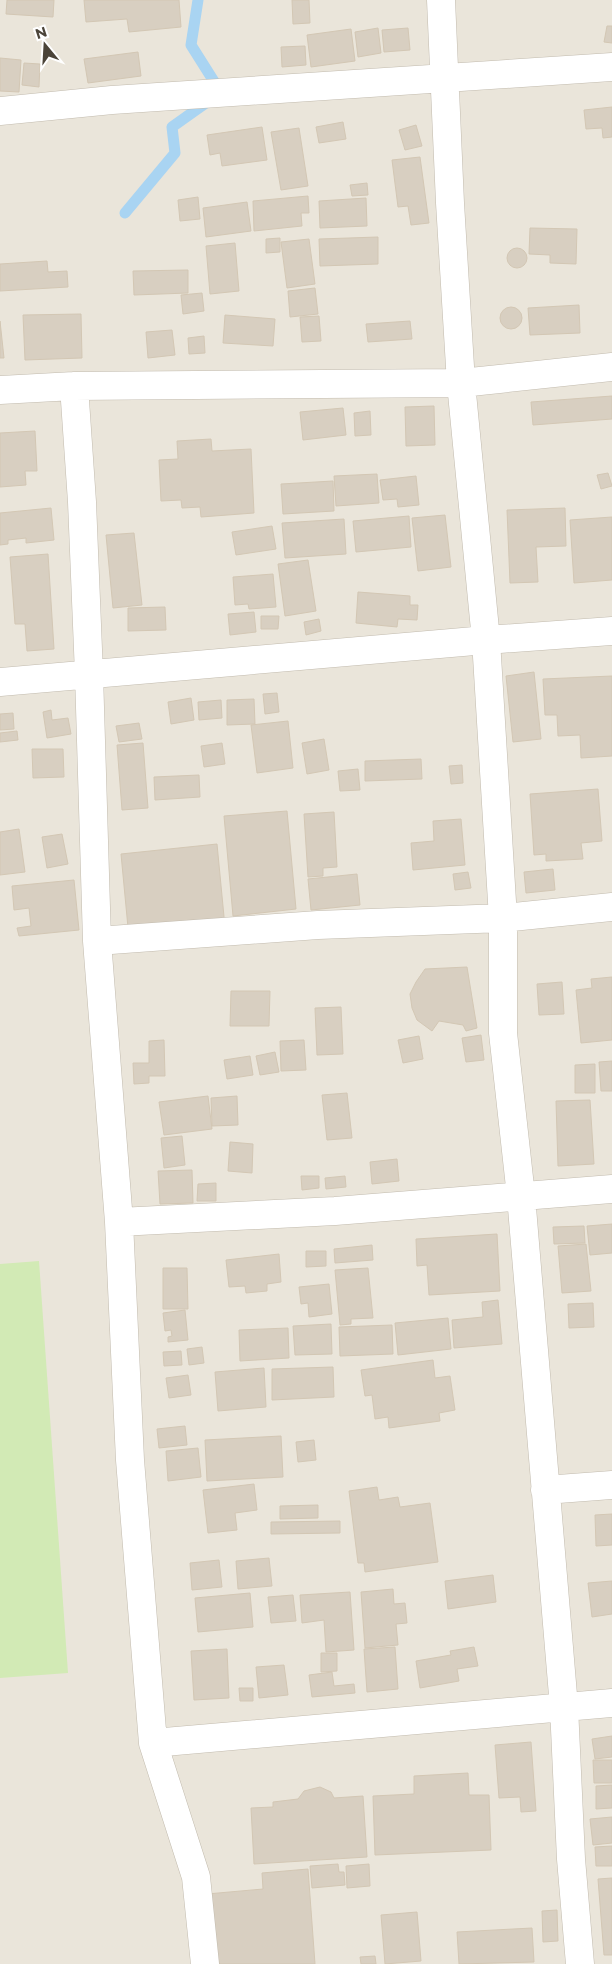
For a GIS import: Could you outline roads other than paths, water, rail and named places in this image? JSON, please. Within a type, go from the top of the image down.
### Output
[{"type":"street","points":[[440,0],[461,383],[486,640],[503,918],[503,1033],[521,1196],[564,1706],[571,1859],[580,1964]]},
{"type":"street","points":[[0,111],[112,100],[612,67]]},
{"type":"street","points":[[0,390],[74,386],[461,383],[612,367]]},
{"type":"street","points":[[74,386],[82,502],[97,941],[119,1222],[130,1460],[153,1743],[196,1878],[205,1964]]},
{"type":"street","points":[[0,682],[612,631]]},
{"type":"street","points":[[97,941],[318,925],[503,918],[612,907]]},
{"type":"street","points":[[119,1222],[335,1210],[612,1189]]},
{"type":"street","points":[[545,1490],[612,1485]]},
{"type":"street","points":[[153,1743],[612,1703]]},
{"type":"waterway","points":[[198,0],[191,45],[220,91]]},
{"type":"waterway","points":[[125,213],[175,153],[172,127],[210,100]]}]
